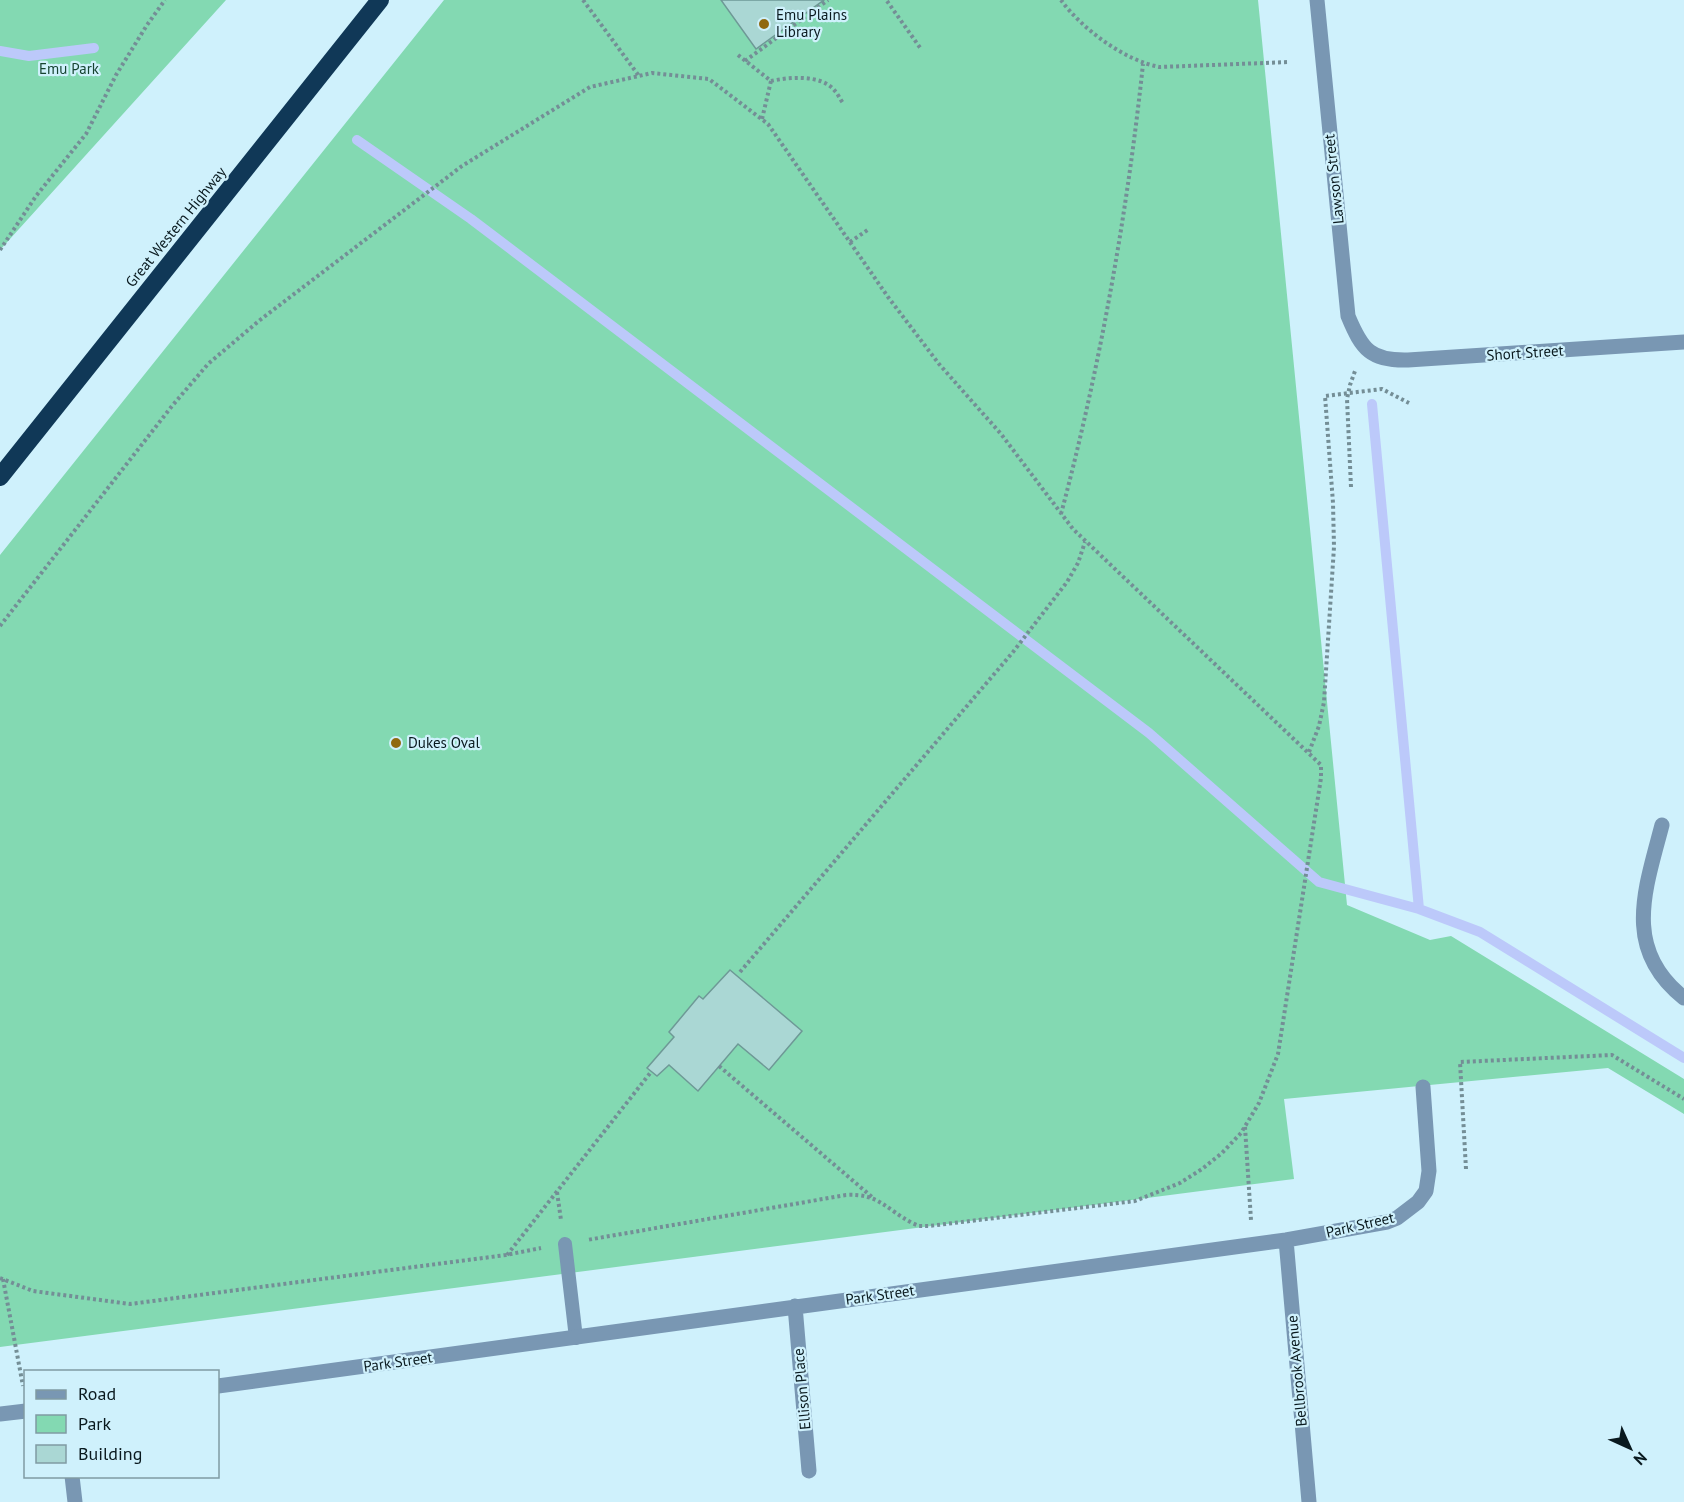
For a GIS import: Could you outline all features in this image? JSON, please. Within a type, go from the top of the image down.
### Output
[{"type":"highway","name":"Great Western Highway","points":[[0,477],[380,0]]},
{"type":"street","name":"Lawson Street","points":[[1317,0],[1348,316],[1355,334],[1369,351]]},
{"type":"street","name":"Short Street","points":[[1369,351],[1386,361],[1405,361],[1684,342]]},
{"type":"street","points":[[1662,825],[1646,886],[1642,926],[1654,964],[1666,982],[1684,998]]},
{"type":"street","name":"Park Street","points":[[219,1386],[1286,1240],[1387,1222],[1398,1218],[1418,1202],[1426,1191],[1429,1171],[1422,1087]]},
{"type":"street","name":"Bellbrook Avenue","points":[[1286,1240],[1309,1502]]},
{"type":"street","name":"Ellison Place","points":[[795,1306],[809,1472]]},
{"type":"street","points":[[0,1414],[24,1411]]},
{"type":"street","points":[[72,1478],[75,1502]]},
{"type":"lane","points":[[565,1244],[576,1338]]},
{"type":"path","points":[[0,250],[36,196],[86,134],[116,75],[165,0]]},
{"type":"path","points":[[583,0],[639,76]]},
{"type":"path","points":[[745,61],[828,0]]},
{"type":"path","points":[[888,0],[921,49]]},
{"type":"path","points":[[1061,0],[1078,21],[1103,40],[1143,64],[1161,67],[1290,62]]},
{"type":"path","points":[[738,55],[771,81],[798,76],[821,82],[834,89],[843,103]]},
{"type":"path","points":[[1061,514],[1081,436],[1111,283],[1133,158],[1143,64]]},
{"type":"path","points":[[0,626],[172,406],[208,364],[260,320],[407,206],[462,166],[590,87],[652,73],[709,79],[768,124],[888,297],[939,364],[1001,434],[1085,543],[1321,765],[1305,890],[1278,1054],[1259,1103],[1245,1126],[1222,1153],[1180,1183],[1135,1201],[919,1226],[896,1214],[873,1197],[719,1066]]},
{"type":"path","points":[[762,119],[771,81]]},
{"type":"path","points":[[850,242],[869,229]]},
{"type":"path","points":[[1351,487],[1348,394],[1359,362],[1369,351]]},
{"type":"path","points":[[1309,752],[1319,726],[1324,702],[1334,547],[1325,396],[1382,389],[1409,403]]},
{"type":"path","points":[[741,972],[1014,652],[1067,582],[1078,563],[1085,543]]},
{"type":"path","points":[[1466,1169],[1460,1062],[1612,1055],[1684,1099]]},
{"type":"path","points":[[506,1255],[651,1072]]},
{"type":"path","points":[[1245,1126],[1251,1220]]},
{"type":"path","points":[[1,1279],[33,1292],[130,1304],[506,1255],[846,1195],[861,1194],[873,1197]]},
{"type":"path","points":[[1,1279],[24,1390]]},
{"type":"green space","name":"Emu Park","points":[[0,0],[226,0],[0,250]]},
{"type":"green space","points":[[444,0],[1258,0],[1347,905],[1430,940],[1451,936],[1684,1079],[1684,1114],[1608,1068],[1284,1099],[1294,1179],[0,1347],[0,555]]},
{"type":"building","name":"Emu Plains Library","points":[[721,0],[824,0],[756,49]]},
{"type":"building","points":[[730,970],[802,1031],[769,1070],[738,1044],[698,1091],[669,1065],[657,1076],[647,1068],[674,1037],[669,1032],[699,996],[703,999]]},
{"type":"waterway","points":[[0,51],[29,56],[94,48]]},
{"type":"waterway","points":[[357,140],[471,219],[1149,733],[1319,882],[1419,909],[1480,932],[1684,1058]]},
{"type":"waterway","points":[[1372,404],[1419,909]]},
{"type":"place","name":"Emu Plains Library","points":[[764,24]]},
{"type":"place","name":"Dukes Oval","points":[[396,743]]}]
